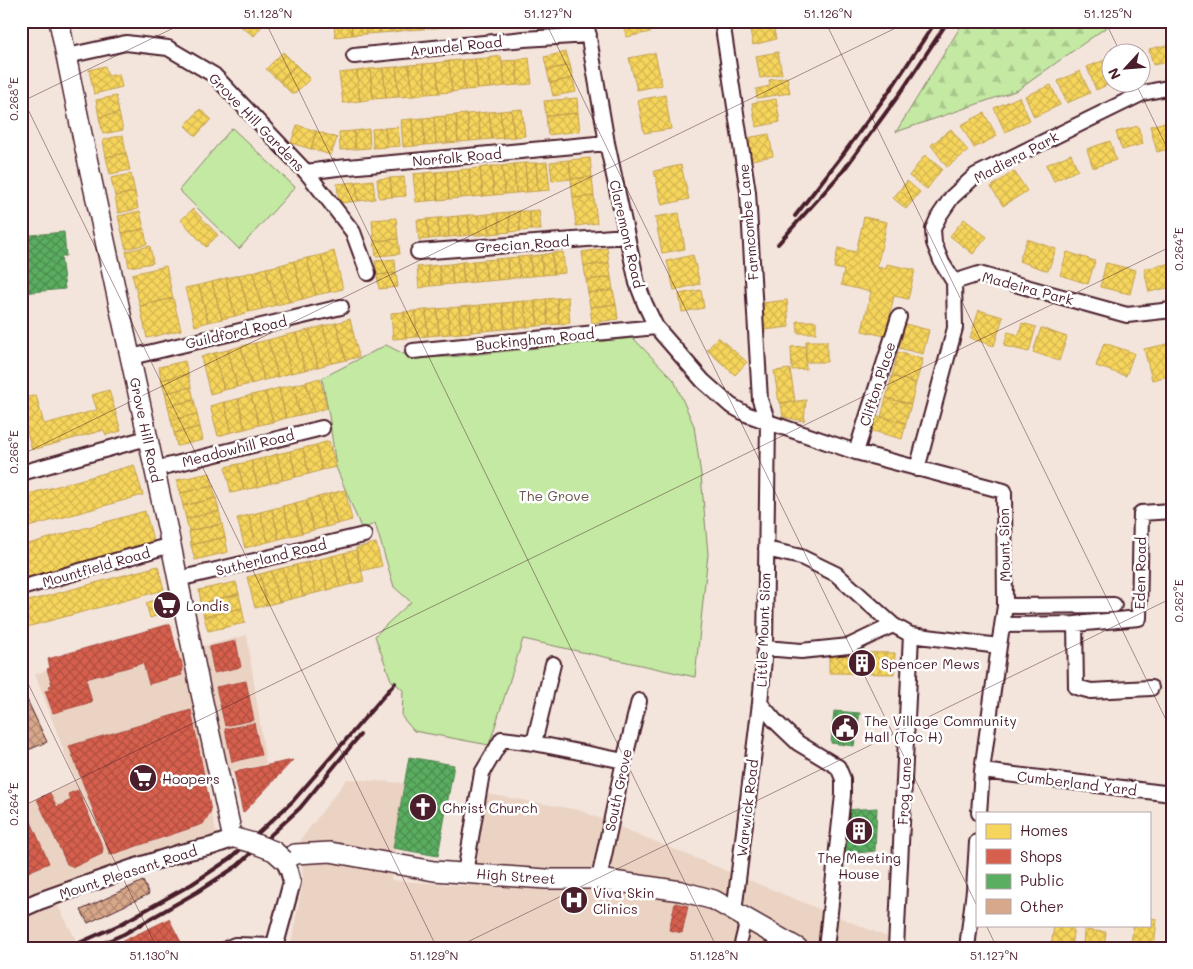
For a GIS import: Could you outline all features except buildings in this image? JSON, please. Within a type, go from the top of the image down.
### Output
[{"type":"main road","name":"Grove Hill Road","points":[[59,21],[171,545],[200,693],[231,830],[235,838]]},
{"type":"main road","points":[[235,838],[274,851],[284,860]]},
{"type":"main road","name":"High Street","points":[[284,860],[295,854],[330,852],[434,871],[546,879],[599,879],[681,891],[714,900],[798,948]]},
{"type":"street","name":"Claremont Road","points":[[586,21],[607,143],[626,236],[636,283],[645,304],[656,327],[703,381],[730,405],[746,414],[768,422]]},
{"type":"street","name":"Farmcombe Lane","points":[[722,21],[748,192],[760,400],[768,422]]},
{"type":"street","name":"Arundel Road","points":[[354,56],[524,39],[589,35]]},
{"type":"street","name":"Grove Hill Gardens","points":[[66,56],[126,43],[168,48],[214,75],[306,172],[353,232],[368,273]]},
{"type":"street","name":"Madiera Park","points":[[954,282],[939,256],[934,243],[933,229],[952,197],[976,175],[1144,93],[1172,88]]},
{"type":"street","name":"Norfolk Road","points":[[306,172],[607,143]]},
{"type":"street","name":"Grecian Road","points":[[418,252],[626,236]]},
{"type":"street","name":"Madeira Park","points":[[954,282],[979,274],[1127,315],[1172,310]]},
{"type":"street","points":[[918,469],[955,328],[954,282]]},
{"type":"street","name":"Guildford Road","points":[[131,357],[341,307]]},
{"type":"street","name":"Clifton Place","points":[[856,452],[898,316]]},
{"type":"street","name":"Buckingham Road","points":[[414,351],[656,327]]},
{"type":"street","name":"Mount Sion","points":[[768,422],[856,452],[1004,491],[1005,606],[982,771],[979,812]]},
{"type":"street","name":"Little Mount Sion","points":[[768,422],[765,648],[760,704],[798,744],[838,767],[844,779],[826,948]]},
{"type":"street","name":"Meadowhill Road","points":[[155,469],[322,428]]},
{"type":"street","points":[[22,472],[147,438]]},
{"type":"street","name":"Eden Road","points":[[1003,625],[1075,624],[1139,618],[1141,513],[1172,511]]},
{"type":"street","name":"Sutherland Road","points":[[178,579],[364,535]]},
{"type":"street","name":"Mountfield Road","points":[[21,588],[171,545]]},
{"type":"street","points":[[766,549],[801,557],[836,574],[893,625],[911,635],[999,646]]},
{"type":"street","points":[[1005,606],[1114,606]]},
{"type":"street","points":[[1075,624],[1076,687],[1091,691],[1151,688]]},
{"type":"street","points":[[765,648],[802,651],[849,646],[893,625]]},
{"type":"street","name":"Frog Lane","points":[[896,948],[911,635]]},
{"type":"street","points":[[534,743],[553,664]]},
{"type":"street","name":"South Grove","points":[[599,879],[639,701]]},
{"type":"street","name":"Warwick Road","points":[[740,915],[760,704]]},
{"type":"street","points":[[465,873],[482,773],[502,739],[534,743],[624,761]]},
{"type":"street","name":"Cumberland Yard","points":[[982,771],[1172,794]]},
{"type":"street","name":"Mount Pleasant Road","points":[[21,909],[133,868],[235,838]]},
{"type":"street","points":[[967,948],[976,858]]},
{"type":"street","points":[[228,948],[235,945],[274,947],[292,882],[284,860]]},
{"type":"street","points":[[739,948],[740,915]]},
{"type":"shaded area","points":[[172,633],[180,652],[247,635],[266,764],[202,776],[217,835],[51,892],[77,942],[65,948],[21,948],[21,802],[23,805],[75,781],[35,674]]},
{"type":"shaded area","points":[[347,779],[404,783],[391,880],[468,886],[482,793],[579,810],[914,948],[290,948],[303,882],[301,839]]},
{"type":"green space","points":[[964,21],[1115,21],[1018,90],[896,132]]},
{"type":"green space","points":[[232,128],[295,187],[239,249],[179,190]]},
{"type":"green space","name":"The Grove","points":[[633,338],[674,380],[694,426],[701,475],[708,554],[695,677],[523,639],[489,745],[414,731],[402,717],[403,690],[391,680],[375,636],[411,602],[394,587],[375,523],[362,530],[336,467],[322,378],[386,345],[410,357],[451,357]]},
{"type":"railway","points":[[795,216],[893,86],[936,21]]},
{"type":"railway","points":[[778,244],[843,171],[901,92],[948,21]]},
{"type":"railway","points":[[68,948],[119,925],[192,884],[231,858],[293,801],[395,683]]},
{"type":"railway","points":[[92,948],[124,934],[197,892],[237,866],[300,808],[360,735]]},
{"type":"place","name":"Londis","points":[[167,605]]},
{"type":"place","name":"Spencer Mews","points":[[862,663]]},
{"type":"place","name":"The Village Community Hall (Toc H)","points":[[845,728]]},
{"type":"place","name":"Hoopers","points":[[143,778]]},
{"type":"place","name":"Christ Church","points":[[423,807]]},
{"type":"place","name":"The Meeting House","points":[[859,831]]},
{"type":"place","name":"Viva Skin Clinics","points":[[574,900]]}]
